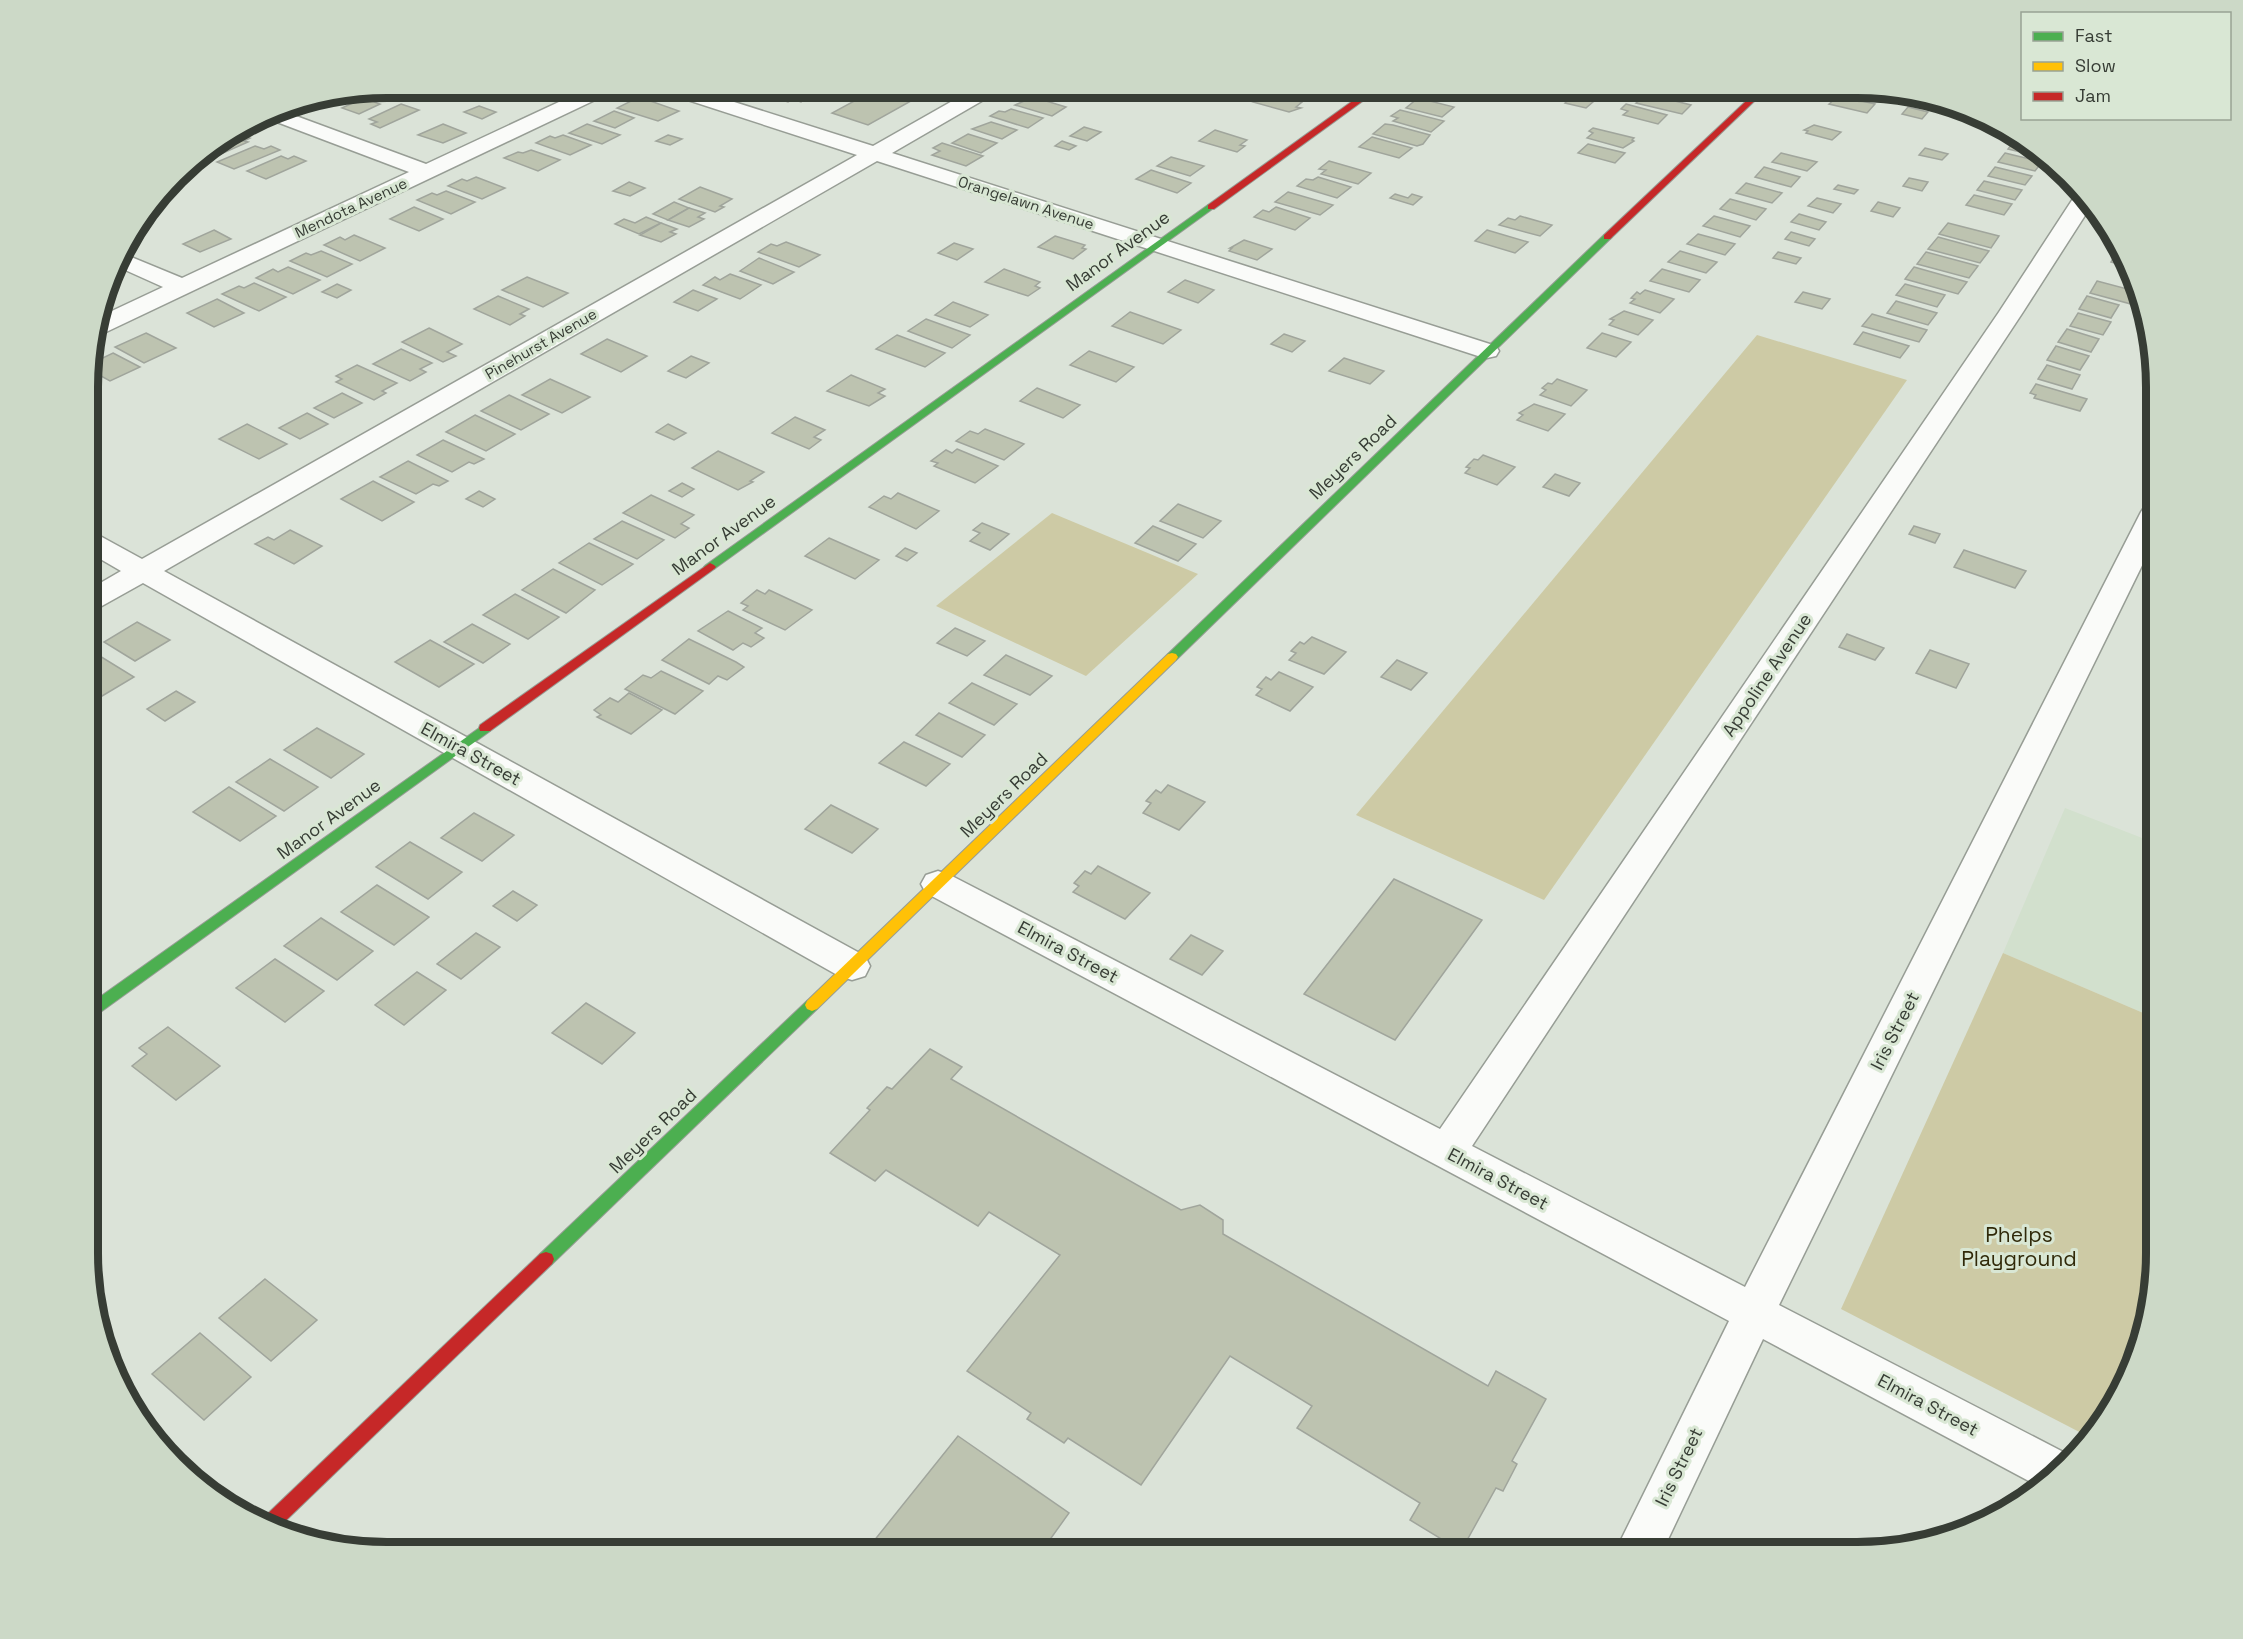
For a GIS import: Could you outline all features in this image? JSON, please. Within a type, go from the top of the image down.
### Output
[{"type":"street","name":"Mendota Avenue","points":[[104,324],[584,98]]},
{"type":"street","name":"Orangelawn Avenue","points":[[701,98],[1487,351]]},
{"type":"street","name":"Pinehurst Avenue","points":[[98,596],[973,98]]},
{"type":"street","name":"Manor Avenue","points":[[98,1006],[1363,98]]},
{"type":"street","name":"Meyers Road","points":[[274,1519],[938,884],[1487,351],[1753,98]]},
{"type":"street","points":[[281,117],[427,172]]},
{"type":"street","name":"Appoline Avenue","points":[[1446,1152],[2005,322],[2081,204]]},
{"type":"street","points":[[126,262],[183,287]]},
{"type":"street","name":"Iris Street","points":[[1643,1542],[1754,1313],[2146,530]]},
{"type":"street","name":"Elmira Street","points":[[98,547],[852,966]]},
{"type":"street","name":"Elmira Street","points":[[938,884],[2049,1468]]},
{"type":"shaded area","points":[[2065,808],[2146,840],[2146,1014],[2003,953]]},
{"type":"green space","points":[[1757,335],[1907,380],[1544,900],[1356,815]]},
{"type":"green space","points":[[1052,513],[1198,574],[1086,676],[936,606]]},
{"type":"green space","name":"Phelps Playground","points":[[2003,953],[2146,1014],[2146,1253],[2143,1290],[2136,1327],[2124,1363],[2107,1397],[2082,1433],[1841,1309]]},
{"type":"building","points":[[364,98],[380,104],[359,114],[342,108]]},
{"type":"building","points":[[637,98],[642,98],[679,111],[658,121],[617,108]]},
{"type":"building","points":[[776,98],[807,98],[801,102],[793,99],[788,102]]},
{"type":"building","points":[[860,98],[916,98],[868,125],[832,113]]},
{"type":"building","points":[[1036,98],[1066,107],[1052,116],[1015,105]]},
{"type":"building","points":[[1259,98],[1286,98],[1302,102],[1296,107],[1301,108],[1289,112],[1253,102]]},
{"type":"building","points":[[1418,98],[1454,107],[1442,117],[1406,108]]},
{"type":"building","points":[[1570,98],[1594,101],[1586,108],[1565,103]]},
{"type":"building","points":[[1642,98],[1663,98],[1691,105],[1682,114],[1636,103]]},
{"type":"building","points":[[1848,98],[1875,104],[1867,113],[1829,104],[1835,99]]},
{"type":"building","points":[[401,104],[419,110],[380,128],[371,124],[377,122],[369,119]]},
{"type":"building","points":[[1626,104],[1667,115],[1658,124],[1623,115],[1628,111],[1621,109]]},
{"type":"building","points":[[479,106],[496,112],[482,119],[464,112]]},
{"type":"building","points":[[1908,107],[1928,112],[1922,119],[1902,114]]},
{"type":"building","points":[[1011,109],[1043,118],[1028,128],[990,116],[999,111],[1005,112]]},
{"type":"building","points":[[1400,110],[1444,121],[1431,132],[1393,121],[1398,118],[1391,116]]},
{"type":"building","points":[[614,111],[634,118],[615,128],[594,121]]},
{"type":"building","points":[[991,122],[1017,130],[1002,139],[972,129]]},
{"type":"building","points":[[443,124],[466,133],[443,143],[418,135]]},
{"type":"building","points":[[587,124],[620,135],[602,144],[569,133]]},
{"type":"building","points":[[1385,124],[1430,135],[1423,144],[1417,146],[1373,134]]},
{"type":"building","points":[[1814,125],[1841,132],[1832,140],[1806,133],[1808,131],[1804,130]]},
{"type":"building","points":[[1084,127],[1101,132],[1087,141],[1070,136]]},
{"type":"building","points":[[1593,128],[1634,138],[1632,140],[1634,141],[1623,148],[1587,138],[1593,133],[1589,131]]},
{"type":"building","points":[[1215,130],[1247,140],[1240,145],[1245,146],[1237,152],[1199,141]]},
{"type":"building","points":[[968,134],[997,143],[981,153],[952,143]]},
{"type":"building","points":[[243,135],[250,138],[244,141],[248,142],[205,161]]},
{"type":"building","points":[[563,135],[591,145],[570,155],[536,143],[550,136],[555,138]]},
{"type":"building","points":[[668,135],[682,139],[670,145],[656,141]]},
{"type":"building","points":[[1372,137],[1412,148],[1399,158],[1359,147]]},
{"type":"building","points":[[1062,141],[1076,146],[1069,150],[1055,146]]},
{"type":"building","points":[[942,143],[983,156],[966,166],[932,155],[940,151],[933,148]]},
{"type":"building","points":[[2013,143],[2029,154],[2008,149]]},
{"type":"building","points":[[1588,144],[1625,153],[1615,163],[1578,153]]},
{"type":"building","points":[[255,146],[264,149],[271,146],[280,150],[234,169],[217,162]]},
{"type":"building","points":[[1925,148],[1948,154],[1942,160],[1919,155]]},
{"type":"building","points":[[531,150],[560,160],[538,171],[504,158]]},
{"type":"building","points":[[1781,153],[1817,162],[1807,171],[1772,162]]},
{"type":"building","points":[[2005,153],[2041,164],[2035,171],[1998,162]]},
{"type":"building","points":[[281,156],[288,159],[294,156],[306,161],[266,179],[247,171]]},
{"type":"building","points":[[1171,157],[1204,166],[1190,176],[1157,166]]},
{"type":"building","points":[[1329,161],[1371,173],[1358,184],[1321,174],[1326,170],[1319,169]]},
{"type":"building","points":[[1764,167],[1800,177],[1791,187],[1755,177]]},
{"type":"building","points":[[1995,167],[2032,176],[2025,185],[1988,176]]},
{"type":"building","points":[[1151,170],[1191,183],[1177,193],[1136,179]]},
{"type":"building","points":[[476,177],[505,188],[482,199],[448,186],[462,179],[467,181]]},
{"type":"building","points":[[1318,177],[1351,187],[1337,198],[1297,186],[1306,179],[1313,180]]},
{"type":"building","points":[[1909,178],[1928,182],[1922,191],[1903,186]]},
{"type":"building","points":[[1984,181],[2022,190],[2015,200],[1977,190]]},
{"type":"building","points":[[629,182],[645,188],[630,196],[613,191]]},
{"type":"building","points":[[1746,183],[1782,193],[1772,203],[1736,193]]},
{"type":"building","points":[[1838,185],[1858,190],[1854,194],[1834,189]]},
{"type":"building","points":[[700,187],[732,199],[715,212],[679,199]]},
{"type":"building","points":[[446,191],[475,202],[451,214],[417,200],[432,193],[437,195]]},
{"type":"building","points":[[1288,192],[1333,205],[1320,215],[1275,202]]},
{"type":"building","points":[[1395,194],[1408,198],[1412,194],[1422,197],[1413,205],[1390,198]]},
{"type":"building","points":[[1974,195],[2012,204],[2004,215],[1966,205]]},
{"type":"building","points":[[1817,198],[1841,204],[1833,213],[1808,206]]},
{"type":"building","points":[[1730,199],[1766,209],[1756,220],[1720,209]]},
{"type":"building","points":[[674,202],[689,208],[668,220],[653,214]]},
{"type":"building","points":[[1878,202],[1900,208],[1893,217],[1871,211]]},
{"type":"building","points":[[414,207],[443,219],[419,231],[390,219]]},
{"type":"building","points":[[1276,207],[1310,218],[1295,230],[1254,217],[1263,210],[1269,212]]},
{"type":"building","points":[[689,208],[705,213],[698,217],[704,219],[689,227],[668,220]]},
{"type":"building","points":[[1799,214],[1826,222],[1819,230],[1791,222]]},
{"type":"building","points":[[1520,216],[1552,225],[1540,236],[1499,225],[1508,218],[1515,220]]},
{"type":"building","points":[[1714,216],[1750,226],[1740,237],[1703,226]]},
{"type":"building","points":[[646,217],[661,223],[639,234],[615,224],[624,219],[635,223]]},
{"type":"building","points":[[661,223],[677,229],[670,232],[676,234],[661,242],[640,235]]},
{"type":"building","points":[[1948,223],[1999,236],[1991,248],[1939,234]]},
{"type":"building","points":[[214,230],[231,239],[200,252],[183,244]]},
{"type":"building","points":[[1487,230],[1528,242],[1515,253],[1475,241]]},
{"type":"building","points":[[1791,232],[1815,239],[1809,246],[1785,239]]},
{"type":"building","points":[[1698,234],[1735,244],[1725,255],[1687,244]]},
{"type":"building","points":[[354,235],[385,248],[360,261],[324,245],[340,237],[345,240]]},
{"type":"building","points":[[1055,236],[1085,245],[1082,248],[1086,249],[1073,259],[1038,247]]},
{"type":"building","points":[[1938,237],[1989,251],[1980,263],[1928,249]]},
{"type":"building","points":[[1244,240],[1272,249],[1257,260],[1229,251],[1232,248],[1230,248]]},
{"type":"building","points":[[786,242],[820,255],[799,267],[758,252],[771,244],[777,246]]},
{"type":"building","points":[[954,243],[973,249],[957,260],[938,253]]},
{"type":"building","points":[[321,251],[352,264],[327,277],[290,261],[306,253],[311,255]]},
{"type":"building","points":[[1680,251],[1717,262],[1706,273],[1668,262]]},
{"type":"building","points":[[1778,252],[1801,258],[1796,264],[1773,258]]},
{"type":"building","points":[[1926,252],[1978,266],[1969,278],[1917,264]]},
{"type":"building","points":[[2114,256],[2118,264],[2111,262]]},
{"type":"building","points":[[759,258],[794,272],[773,284],[740,271]]},
{"type":"building","points":[[288,267],[320,280],[293,294],[256,278],[273,269],[278,272]]},
{"type":"building","points":[[1914,267],[1967,282],[1958,294],[1905,279]]},
{"type":"building","points":[[1004,269],[1040,282],[1035,286],[1040,288],[1028,296],[985,282]]},
{"type":"building","points":[[1662,269],[1700,280],[1689,292],[1650,281]]},
{"type":"building","points":[[730,274],[761,285],[740,299],[703,285],[715,277],[720,280]]},
{"type":"building","points":[[527,277],[568,293],[543,307],[502,290]]},
{"type":"building","points":[[1185,280],[1214,290],[1198,303],[1168,292]]},
{"type":"building","points":[[2097,281],[2129,289],[2133,301],[2131,304],[2090,293]]},
{"type":"building","points":[[254,283],[286,297],[259,311],[222,294],[239,286],[244,288]]},
{"type":"building","points":[[337,284],[351,290],[337,298],[322,292]]},
{"type":"building","points":[[1905,284],[1945,295],[1937,307],[1896,295]]},
{"type":"building","points":[[693,290],[717,299],[698,311],[674,302]]},
{"type":"building","points":[[1645,290],[1674,299],[1660,313],[1630,303],[1635,299],[1631,298],[1637,292],[1640,294]]},
{"type":"building","points":[[1803,292],[1830,299],[1822,309],[1795,302]]},
{"type":"building","points":[[498,296],[529,309],[520,314],[525,316],[510,325],[474,309]]},
{"type":"building","points":[[2087,296],[2119,305],[2111,318],[2079,309]]},
{"type":"building","points":[[217,299],[244,313],[214,327],[187,313]]},
{"type":"building","points":[[1896,301],[1937,313],[1928,325],[1887,313]]},
{"type":"building","points":[[953,302],[988,315],[970,327],[935,315]]},
{"type":"building","points":[[1624,311],[1653,320],[1638,335],[1609,325],[1614,320],[1610,319]]},
{"type":"building","points":[[1130,312],[1181,330],[1163,344],[1112,326]]},
{"type":"building","points":[[2078,313],[2111,322],[2103,335],[2070,326]]},
{"type":"building","points":[[1872,314],[1927,330],[1919,342],[1862,326]]},
{"type":"building","points":[[926,319],[970,335],[952,348],[908,331]]},
{"type":"building","points":[[429,328],[462,344],[447,352],[456,356],[443,362],[402,342]]},
{"type":"building","points":[[2067,329],[2099,339],[2091,352],[2058,342]]},
{"type":"building","points":[[1863,332],[1909,346],[1900,358],[1854,344]]},
{"type":"building","points":[[146,333],[176,348],[144,363],[115,347]]},
{"type":"building","points":[[1602,333],[1631,342],[1616,357],[1587,348]]},
{"type":"building","points":[[1284,334],[1305,341],[1292,352],[1271,344]]},
{"type":"building","points":[[897,335],[945,353],[925,367],[876,349]]},
{"type":"building","points":[[607,339],[647,356],[621,372],[581,354]]},
{"type":"building","points":[[2056,346],[2089,356],[2080,370],[2047,360]]},
{"type":"building","points":[[401,349],[432,363],[420,369],[426,372],[410,381],[373,364]]},
{"type":"building","points":[[1089,351],[1134,367],[1116,382],[1070,365]]},
{"type":"building","points":[[113,353],[140,367],[110,381],[98,374],[99,360]]},
{"type":"building","points":[[691,356],[709,363],[686,378],[668,371]]},
{"type":"building","points":[[1344,358],[1384,371],[1370,384],[1329,371]]},
{"type":"building","points":[[357,365],[397,383],[382,391],[386,393],[374,400],[336,382],[342,379],[336,376]]},
{"type":"building","points":[[2047,365],[2080,375],[2072,389],[2038,379]]},
{"type":"building","points":[[851,375],[885,389],[878,393],[885,396],[869,406],[827,391]]},
{"type":"building","points":[[550,379],[590,397],[562,413],[522,395]]},
{"type":"building","points":[[1557,379],[1587,390],[1571,406],[1540,395],[1546,390],[1542,388]]},
{"type":"building","points":[[2036,384],[2087,399],[2080,411],[2034,398],[2036,395],[2030,393]]},
{"type":"building","points":[[1037,388],[1080,405],[1063,418],[1020,401]]},
{"type":"building","points":[[342,393],[362,403],[334,418],[314,408]]},
{"type":"building","points":[[509,395],[549,414],[521,430],[481,411]]},
{"type":"building","points":[[1534,404],[1565,414],[1548,431],[1517,420],[1523,415],[1519,413]]},
{"type":"building","points":[[307,413],[328,424],[300,439],[279,428]]},
{"type":"building","points":[[475,415],[515,434],[486,451],[446,432]]},
{"type":"building","points":[[795,417],[825,430],[814,437],[821,440],[809,449],[772,433]]},
{"type":"building","points":[[247,424],[287,444],[259,459],[219,439]]},
{"type":"building","points":[[668,424],[686,433],[674,440],[656,432]]},
{"type":"building","points":[[985,429],[1024,444],[1004,460],[956,441],[970,431],[978,434]]},
{"type":"building","points":[[443,440],[484,459],[474,464],[469,462],[452,472],[417,455]]},
{"type":"building","points":[[957,449],[998,466],[975,483],[934,466],[938,463],[931,461],[946,450],[952,453]]},
{"type":"building","points":[[718,451],[764,472],[750,481],[753,482],[738,490],[692,468]]},
{"type":"building","points":[[1483,455],[1515,467],[1497,485],[1465,473],[1470,468],[1466,467],[1474,459],[1478,460]]},
{"type":"building","points":[[408,461],[448,481],[439,486],[433,484],[416,494],[380,477]]},
{"type":"building","points":[[1555,474],[1580,483],[1569,496],[1543,487]]},
{"type":"building","points":[[373,481],[414,502],[382,521],[341,499]]},
{"type":"building","points":[[682,483],[694,489],[682,497],[669,491]]},
{"type":"building","points":[[479,491],[495,499],[483,507],[466,499]]},
{"type":"building","points":[[898,493],[939,511],[916,529],[869,507],[884,496],[891,499]]},
{"type":"building","points":[[651,495],[694,515],[681,524],[689,528],[675,538],[623,513]]},
{"type":"building","points":[[1178,504],[1221,521],[1203,538],[1160,521]]},
{"type":"building","points":[[622,521],[664,540],[637,559],[594,539]]},
{"type":"building","points":[[982,523],[1009,534],[990,550],[970,541],[980,533],[973,530]]},
{"type":"building","points":[[1153,526],[1196,544],[1178,561],[1135,543]]},
{"type":"building","points":[[1914,526],[1940,534],[1935,543],[1909,534]]},
{"type":"building","points":[[290,530],[322,546],[294,564],[255,544],[268,537],[274,540]]},
{"type":"building","points":[[829,538],[879,560],[855,579],[805,556]]},
{"type":"building","points":[[589,543],[633,564],[602,585],[559,563]]},
{"type":"building","points":[[905,548],[917,553],[907,561],[896,556]]},
{"type":"building","points":[[1964,550],[2026,571],[2015,588],[1954,567]]},
{"type":"building","points":[[553,569],[595,590],[566,613],[522,590]]},
{"type":"building","points":[[757,590],[765,594],[769,590],[812,610],[785,630],[743,610],[748,606],[741,603]]},
{"type":"building","points":[[515,594],[559,617],[528,639],[483,615]]},
{"type":"building","points":[[728,611],[762,628],[755,633],[764,638],[751,647],[743,643],[733,650],[698,631]]},
{"type":"building","points":[[137,622],[170,640],[135,661],[104,642]]},
{"type":"building","points":[[472,624],[510,644],[483,663],[444,642]]},
{"type":"building","points":[[955,628],[985,641],[967,656],[937,643]]},
{"type":"building","points":[[1847,634],[1884,648],[1875,660],[1839,647]]},
{"type":"building","points":[[1312,637],[1346,652],[1324,674],[1289,660],[1296,653],[1291,651],[1300,642],[1304,644]]},
{"type":"building","points":[[689,639],[744,667],[727,680],[718,676],[709,684],[662,660]]},
{"type":"building","points":[[430,640],[474,664],[439,687],[395,662]]},
{"type":"building","points":[[1930,650],[1969,664],[1956,688],[1916,673]]},
{"type":"building","points":[[98,655],[134,677],[98,698]]},
{"type":"building","points":[[1006,655],[1052,676],[1030,695],[984,675]]},
{"type":"building","points":[[1397,660],[1427,673],[1411,690],[1381,677]]},
{"type":"building","points":[[661,671],[703,691],[675,714],[625,689],[643,675],[651,678]]},
{"type":"building","points":[[1279,672],[1313,687],[1290,711],[1256,695],[1262,689],[1257,687],[1266,677],[1271,680]]},
{"type":"building","points":[[972,683],[1017,704],[994,725],[949,703]]},
{"type":"building","points":[[176,691],[195,702],[165,721],[147,709]]},
{"type":"building","points":[[629,693],[662,710],[631,734],[597,717],[601,715],[594,710],[610,698],[618,702]]},
{"type":"building","points":[[939,713],[985,735],[962,757],[916,735]]},
{"type":"building","points":[[317,728],[364,754],[331,778],[284,750]]},
{"type":"building","points":[[904,742],[950,764],[926,786],[879,763]]},
{"type":"building","points":[[270,759],[318,787],[284,811],[236,782]]},
{"type":"building","points":[[1168,785],[1205,802],[1179,830],[1143,813],[1151,803],[1146,801],[1156,790],[1161,793]]},
{"type":"building","points":[[229,787],[276,816],[240,841],[193,812]]},
{"type":"building","points":[[831,805],[878,829],[852,853],[805,829]]},
{"type":"building","points":[[474,813],[514,835],[482,861],[441,838]]},
{"type":"building","points":[[410,842],[462,872],[428,899],[376,867]]},
{"type":"building","points":[[1098,866],[1150,893],[1125,919],[1073,892],[1079,886],[1074,883],[1085,871],[1091,874]]},
{"type":"building","points":[[1394,879],[1482,920],[1395,1040],[1304,994]]},
{"type":"building","points":[[377,885],[429,917],[394,945],[341,912]]},
{"type":"building","points":[[513,891],[537,905],[517,921],[493,906]]},
{"type":"building","points":[[321,918],[373,951],[337,980],[284,946]]},
{"type":"building","points":[[476,933],[500,947],[461,979],[437,964]]},
{"type":"building","points":[[1191,935],[1223,951],[1202,975],[1170,959]]},
{"type":"building","points":[[275,959],[324,991],[285,1022],[236,988]]},
{"type":"building","points":[[417,972],[446,990],[404,1025],[375,1005]]},
{"type":"building","points":[[586,1003],[635,1033],[602,1064],[552,1033]]},
{"type":"building","points":[[168,1027],[220,1066],[176,1100],[132,1066],[147,1054],[139,1048]]},
{"type":"building","points":[[930,1049],[962,1067],[951,1079],[1181,1210],[1200,1205],[1223,1220],[1223,1234],[1488,1386],[1496,1371],[1546,1399],[1512,1461],[1517,1464],[1503,1491],[1496,1488],[1466,1542],[1446,1542],[1410,1520],[1420,1503],[1297,1428],[1312,1406],[1230,1356],[1141,1485],[1068,1438],[1064,1443],[1027,1419],[1031,1413],[967,1371],[1060,1255],[989,1212],[978,1226],[886,1170],[875,1181],[830,1153],[870,1110],[867,1108],[887,1087],[892,1089]]},
{"type":"building","points":[[265,1279],[317,1320],[271,1361],[219,1318]]},
{"type":"building","points":[[200,1333],[251,1377],[204,1420],[152,1374]]},
{"type":"building","points":[[160,1433],[178,1449],[176,1451]]},
{"type":"building","points":[[958,1436],[1069,1513],[1048,1542],[873,1542]]},
{"type":"traffic: fast","points":[[710,567],[1211,207]]},
{"type":"traffic: fast","points":[[1172,657],[1607,237]]},
{"type":"traffic: fast","points":[[98,1006],[485,728]]},
{"type":"traffic: fast","points":[[546,1259],[812,1005]]},
{"type":"traffic: slow","points":[[812,1005],[1172,657]]},
{"type":"traffic: jam","points":[[1211,207],[1363,98]]},
{"type":"traffic: jam","points":[[1607,237],[1753,98]]},
{"type":"traffic: jam","points":[[485,728],[710,567]]},
{"type":"traffic: jam","points":[[274,1519],[546,1259]]}]
